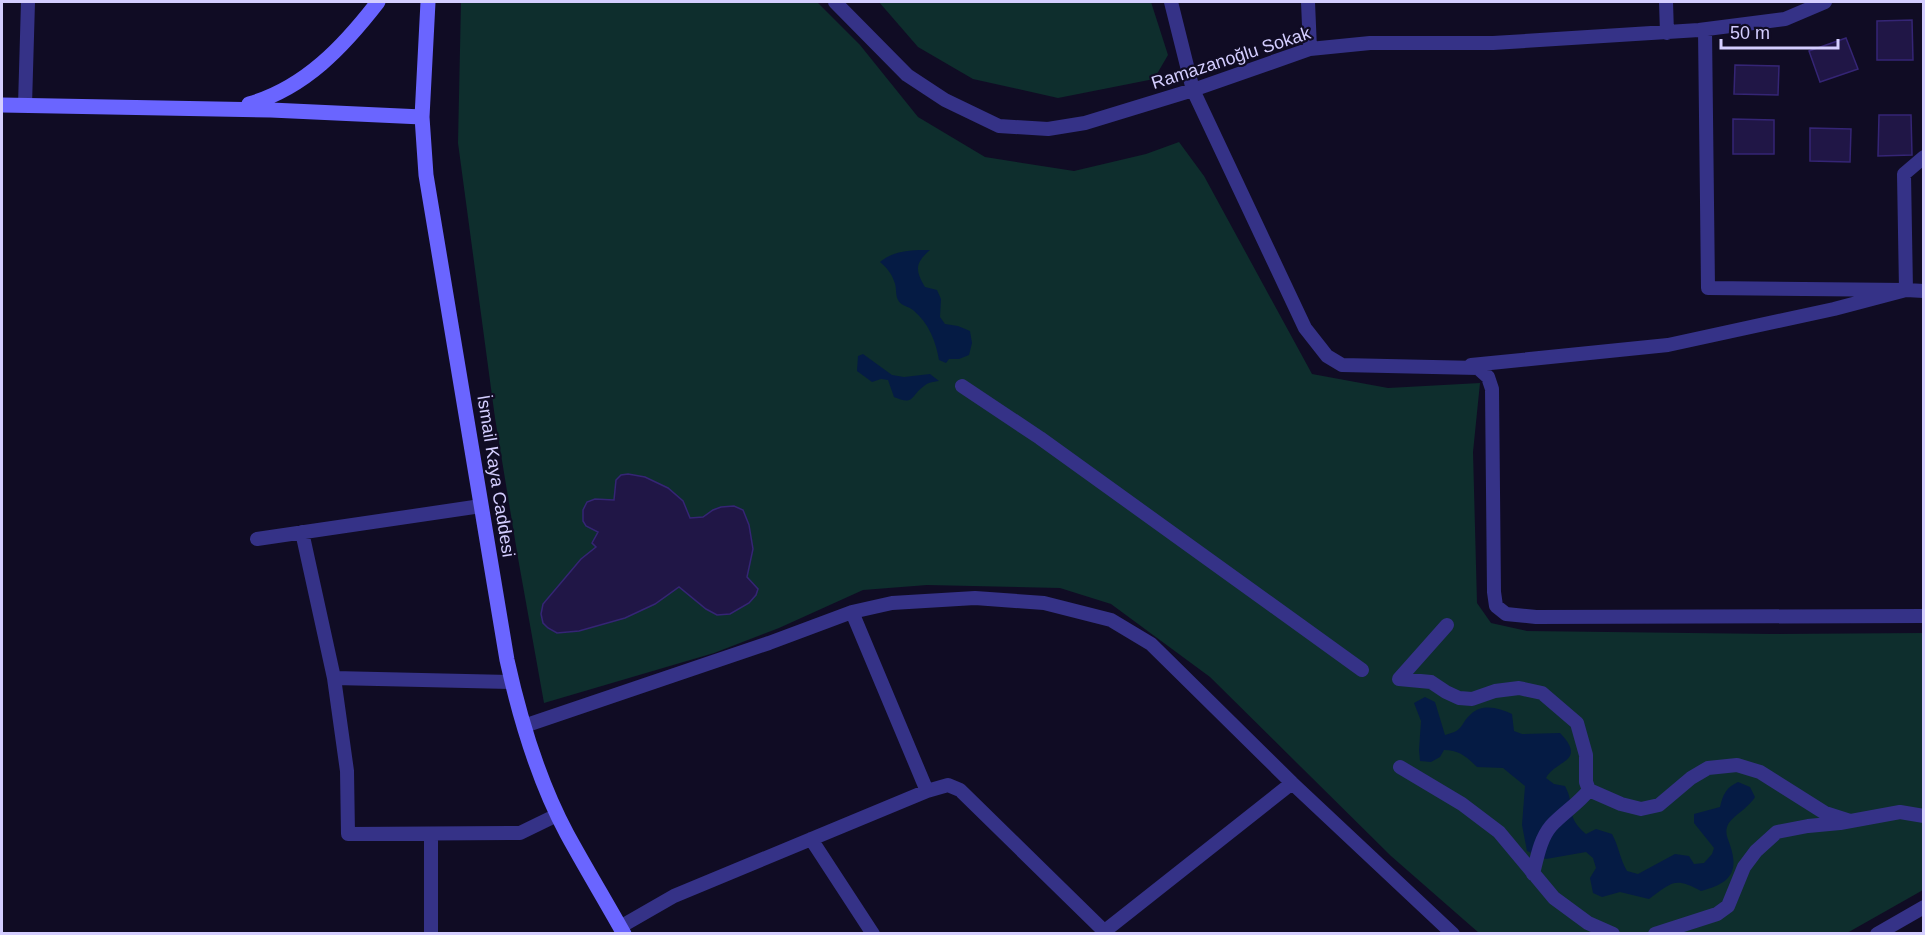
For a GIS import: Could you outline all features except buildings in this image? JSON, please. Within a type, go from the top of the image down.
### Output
[{"type":"street","points":[[25,105],[28,2]]},
{"type":"street","points":[[232,110],[270,99],[307,77],[352,35],[378,2]]},
{"type":"street","name":"İsmail Kaya Caddesi","points":[[428,2],[422,117],[426,175],[512,682],[545,787],[558,815],[622,930]]},
{"type":"street","name":"Ramazanoğlu Sokak","points":[[835,2],[907,75],[945,100],[999,126],[1048,129],[1085,123],[1193,90],[1310,49],[1370,43],[1493,43],[1705,30],[1785,19],[1825,2]]},
{"type":"street","points":[[1171,2],[1193,90],[1305,328],[1327,356],[1342,365],[1478,368],[1488,377],[1492,389],[1496,606],[1506,614],[1536,617],[1923,616]]},
{"type":"street","points":[[1308,2],[1310,49]]},
{"type":"street","points":[[1666,2],[1666,33]]},
{"type":"street","points":[[1705,30],[1708,288],[1923,291]]},
{"type":"street","points":[[2,105],[422,117]]},
{"type":"street","points":[[1906,291],[1904,174],[1923,157]]},
{"type":"street","points":[[1450,367],[1668,345],[1906,291]]},
{"type":"street","points":[[962,386],[1040,438],[1362,670]]},
{"type":"street","points":[[257,539],[481,506]]},
{"type":"street","points":[[303,532],[334,678],[346,771],[348,834],[520,833],[558,815]]},
{"type":"street","points":[[524,726],[852,612],[892,603],[975,598],[1044,603],[1111,620],[1151,644],[1292,783],[1452,933]]},
{"type":"street","points":[[852,612],[927,791]]},
{"type":"street","points":[[1447,625],[1399,679],[1431,682],[1459,698],[1472,699],[1496,691],[1519,688],[1542,693],[1577,723],[1586,755],[1586,782],[1589,790],[1621,804],[1641,809],[1659,805],[1691,778],[1708,768],[1737,765],[1760,772],[1825,813],[1850,821]]},
{"type":"street","points":[[334,678],[512,682]]},
{"type":"street","points":[[1400,767],[1462,804],[1499,832],[1554,898],[1588,923],[1613,933]]},
{"type":"street","points":[[622,930],[674,896],[927,791],[948,785],[960,790],[1103,932],[1292,783]]},
{"type":"street","points":[[1533,874],[1540,845],[1550,827],[1575,806],[1589,790]]},
{"type":"street","points":[[1655,933],[1717,914],[1728,906],[1744,867],[1756,851],[1777,832],[1900,812],[1923,816]]},
{"type":"street","points":[[431,834],[433,930]]},
{"type":"street","points":[[811,839],[873,933]]},
{"type":"street","points":[[1877,933],[1923,907]]},
{"type":"green space","points":[[461,2],[817,2],[860,45],[918,117],[985,157],[1074,171],[1146,154],[1179,142],[1204,176],[1312,374],[1388,388],[1480,383],[1473,452],[1477,603],[1491,623],[1527,631],[1923,633],[1923,890],[1847,933],[1479,933],[1391,856],[1210,677],[1111,604],[1060,588],[927,585],[863,590],[779,628],[714,653],[544,703],[495,418],[458,143]]},
{"type":"green space","points":[[879,2],[1151,2],[1168,55],[1154,79],[1058,98],[973,79],[918,47]]},
{"type":"water","points":[[930,250],[919,263],[918,271],[922,281],[925,287],[937,290],[941,299],[940,317],[945,324],[970,331],[972,343],[969,355],[959,359],[949,359],[946,363],[939,360],[934,340],[923,321],[913,310],[898,300],[893,278],[880,262],[897,253]]},
{"type":"water","points":[[863,354],[892,375],[904,377],[930,374],[939,381],[926,385],[912,399],[901,400],[894,397],[888,380],[881,379],[872,382],[857,371],[858,356]]},
{"type":"water","points":[[1425,697],[1435,702],[1445,735],[1459,729],[1471,714],[1486,708],[1496,708],[1512,714],[1514,731],[1522,734],[1560,733],[1568,743],[1571,750],[1570,755],[1546,778],[1554,784],[1565,786],[1575,822],[1586,834],[1596,829],[1612,834],[1627,871],[1638,874],[1675,854],[1689,856],[1694,864],[1704,863],[1714,848],[1694,823],[1694,814],[1720,807],[1726,792],[1738,782],[1750,787],[1755,797],[1727,827],[1733,855],[1732,870],[1729,876],[1718,885],[1701,891],[1685,884],[1674,883],[1649,899],[1620,892],[1602,897],[1593,893],[1590,878],[1596,868],[1593,858],[1586,852],[1546,859],[1527,851],[1522,825],[1525,786],[1503,768],[1477,767],[1462,755],[1449,750],[1444,750],[1440,757],[1431,762],[1420,761],[1421,721],[1414,703]]}]
